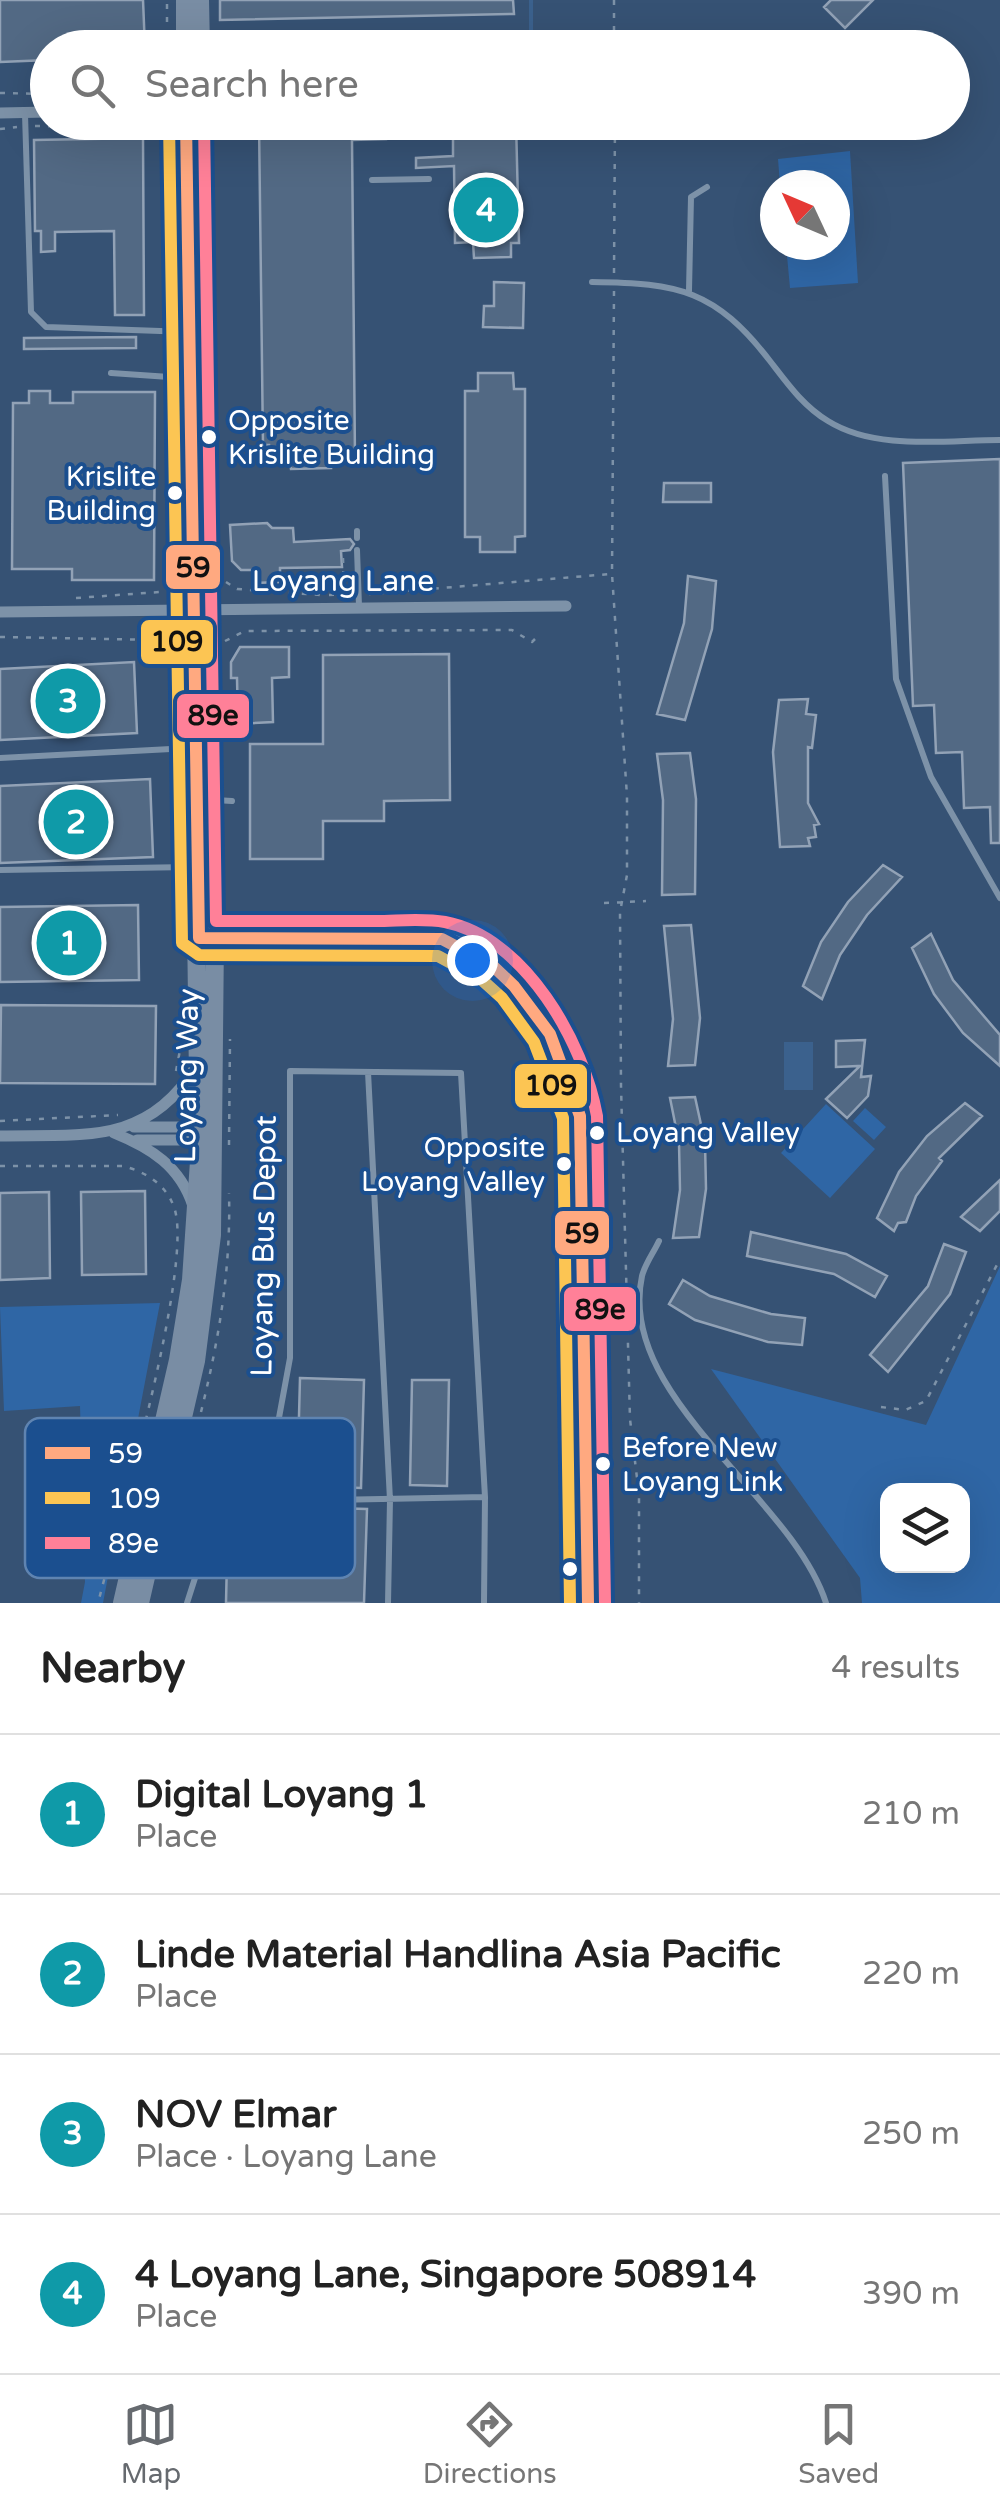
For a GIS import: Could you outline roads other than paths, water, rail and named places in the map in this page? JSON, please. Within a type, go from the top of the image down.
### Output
[{"type":"main road","points":[[184,0],[185,30]]},
{"type":"main road","points":[[200,0],[201,30]]},
{"type":"main road","name":"Loyang Way","points":[[169,1418],[206,1133],[200,1060],[207,937],[215,906],[223,801],[203,607],[191,378],[186,140]]},
{"type":"main road","name":"Loyang Way","points":[[179,1418],[196,1362],[208,1284],[207,937],[198,867],[196,748],[203,607],[202,140]]},
{"type":"main road","points":[[215,906],[226,924],[248,938]]},
{"type":"main road","points":[[207,937],[418,938],[474,962],[507,986],[541,1037],[580,1116],[588,1603]]},
{"type":"main road","name":"Loyang Way","points":[[122,1603],[130,1578]]},
{"type":"main road","name":"Loyang Way","points":[[140,1603],[144,1578]]},
{"type":"street","points":[[0,113],[30,118]]},
{"type":"street","name":"Loyang Lane","points":[[0,612],[359,600],[566,606]]},
{"type":"street","points":[[133,1133],[170,1101],[200,1060]]},
{"type":"street","points":[[133,1133],[171,1167],[187,1189],[196,1214]]},
{"type":"street","points":[[0,1136],[206,1133]]},
{"type":"lane","points":[[25,120],[31,312],[36,320],[46,327],[190,332]]},
{"type":"lane","points":[[372,180],[429,179]]},
{"type":"lane","points":[[689,291],[691,197],[707,187]]},
{"type":"lane","points":[[592,282],[656,283],[689,291],[730,314],[802,401],[829,422],[860,436],[892,440],[1000,440]]},
{"type":"lane","points":[[110,373],[191,378]]},
{"type":"lane","points":[[885,476],[896,679],[932,777],[1000,898]]},
{"type":"lane","points":[[357,550],[359,600]]},
{"type":"lane","points":[[0,758],[196,748]]},
{"type":"lane","points":[[0,870],[198,867]]},
{"type":"lane","name":"Loyang Bus Depot","points":[[279,1418],[290,1358],[290,1070],[461,1074],[484,1497],[484,1603]]},
{"type":"lane","points":[[368,1072],[390,1500],[388,1603]]},
{"type":"lane","points":[[659,1241],[642,1275],[641,1325],[653,1366],[773,1519],[821,1586],[826,1603]]},
{"type":"lane","points":[[355,1500],[484,1497]]},
{"type":"lane","points":[[187,1603],[195,1578]]},
{"type":"waterway","points":[[531,0],[531,30]]},
{"type":"place","name":"4 Loyang Lane, Singapore 508914","points":[[486,210]]},
{"type":"place","name":"Opposite Krislite Building","points":[[209,437]]},
{"type":"place","name":"Krislite Building","points":[[175,493]]},
{"type":"place","name":"NOV Elmar","points":[[68,701]]},
{"type":"place","name":"Linde Material Handlina Asia Pacific","points":[[76,822]]},
{"type":"place","name":"Digital Loyang 1","points":[[69,943]]},
{"type":"place","name":"Loyang Valley","points":[[597,1133]]},
{"type":"place","name":"Opposite Loyang Valley","points":[[564,1164]]},
{"type":"place","name":"Before New Loyang Link","points":[[603,1464]]}]
